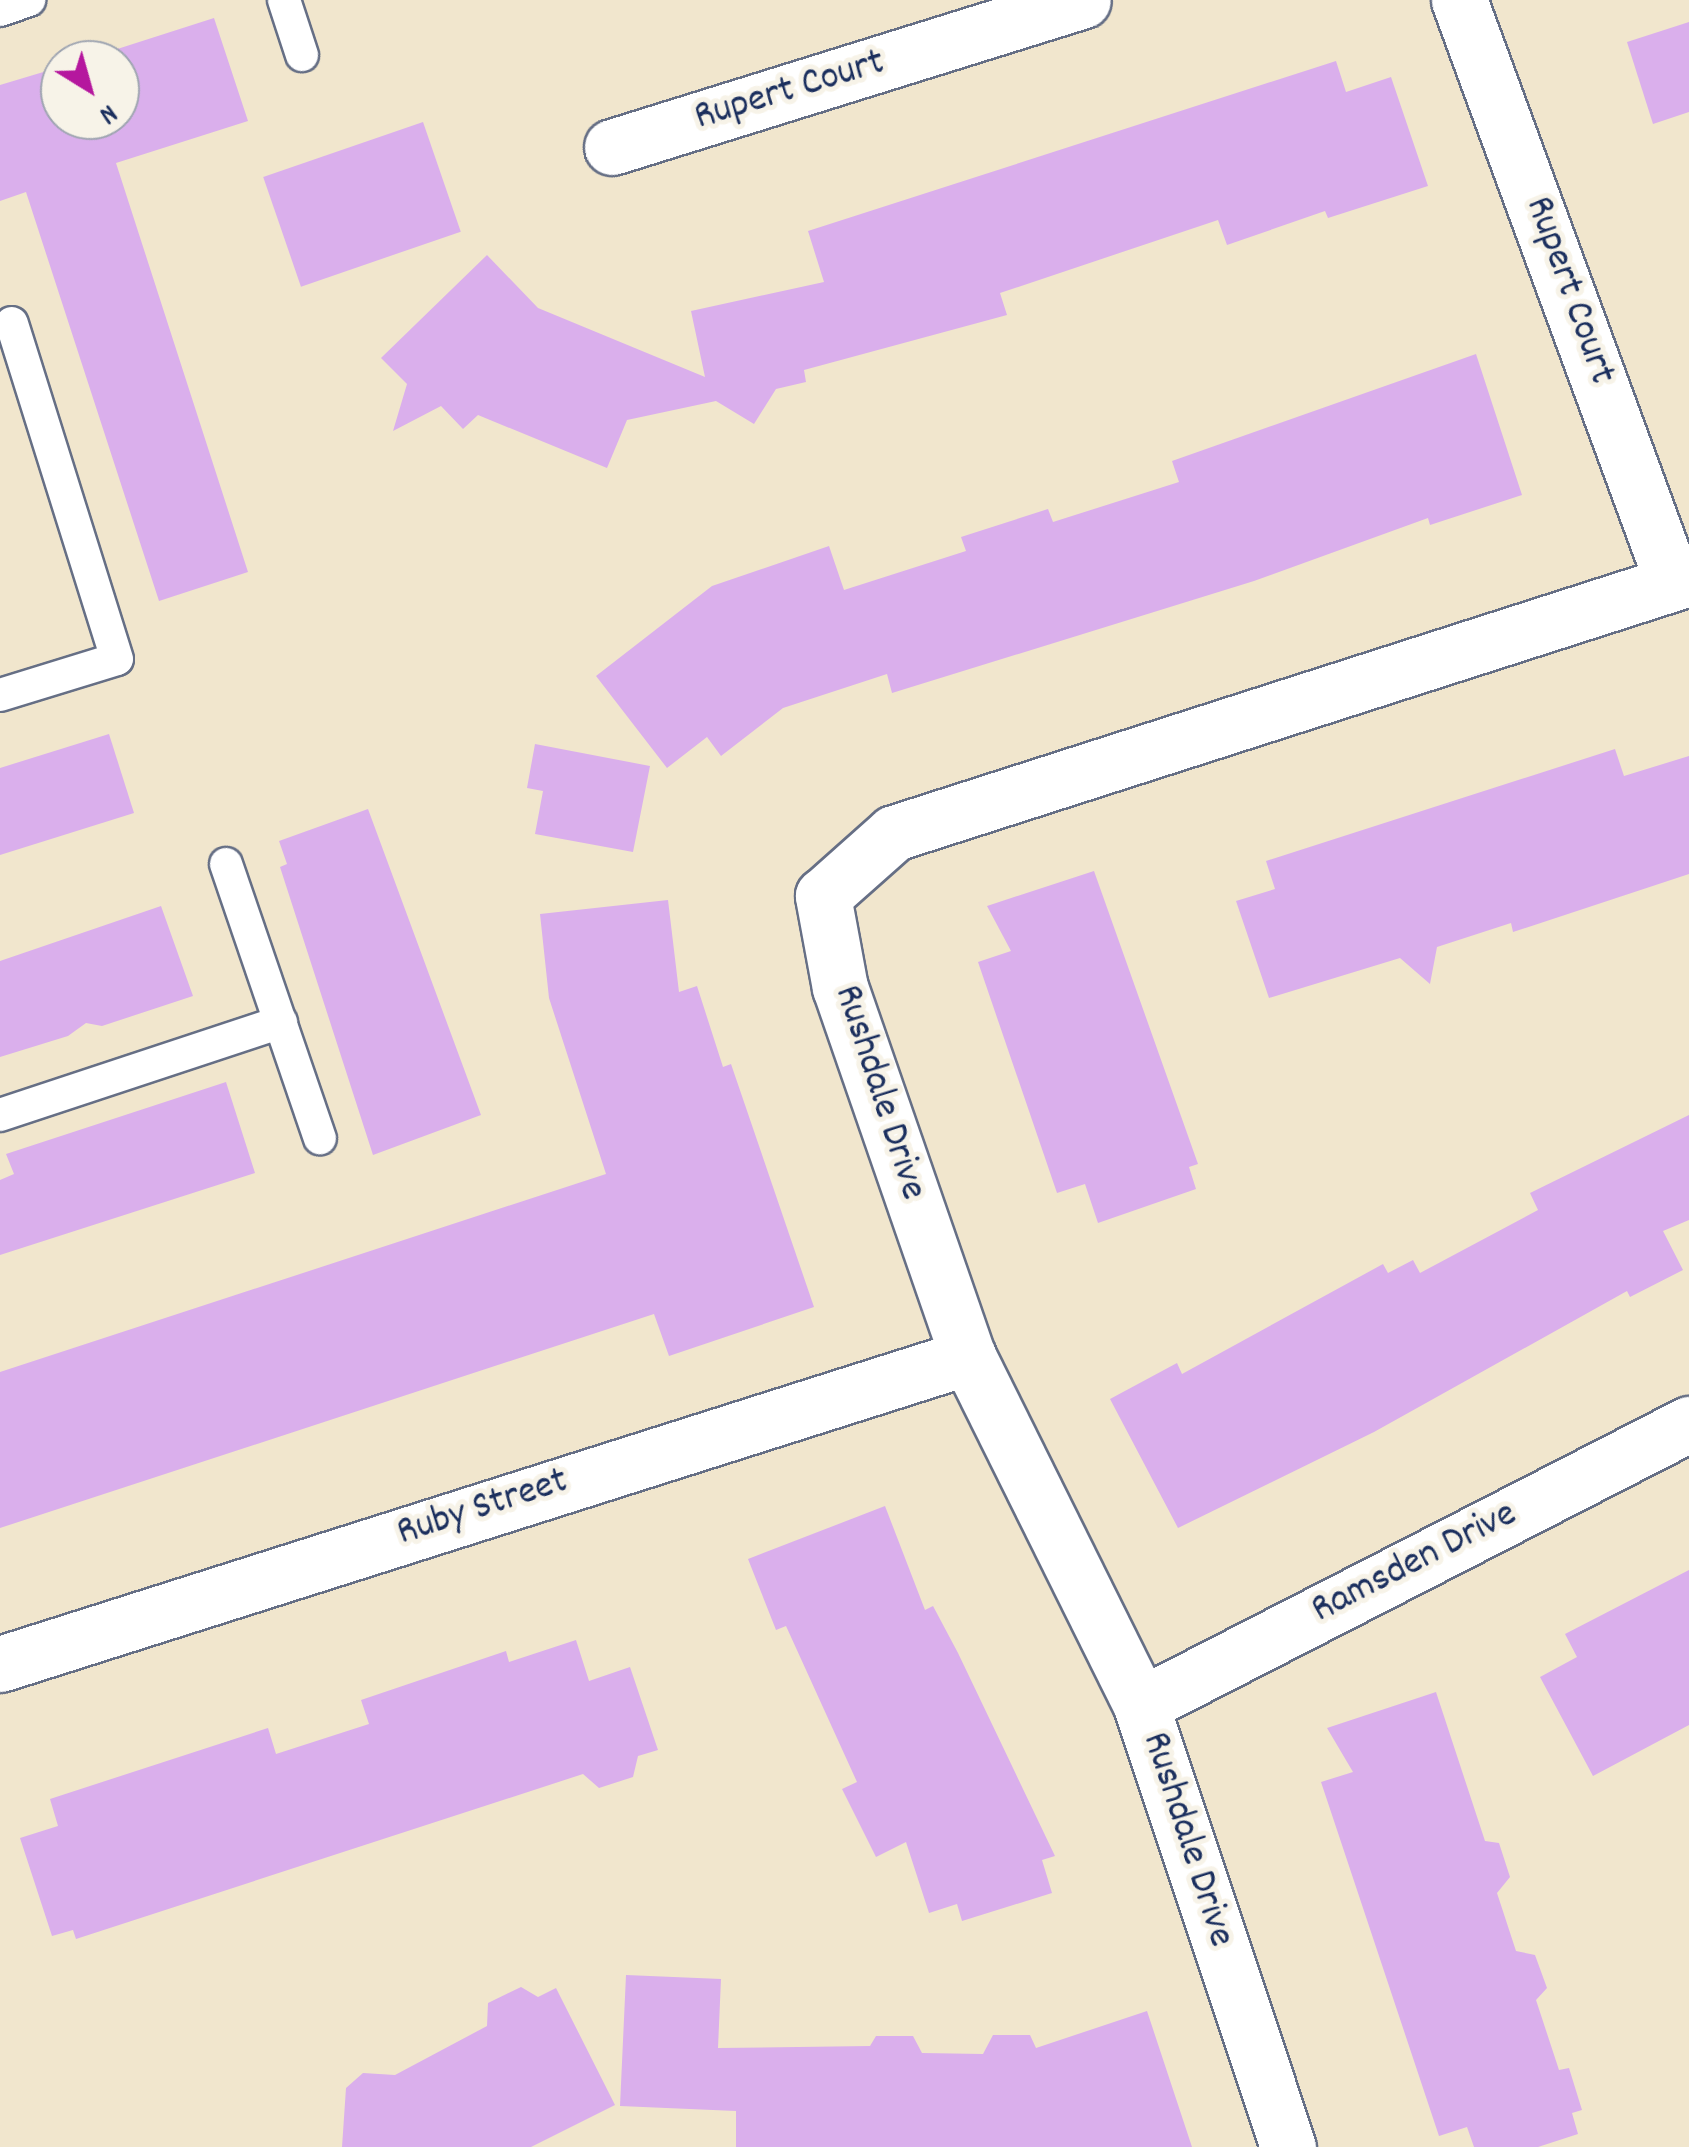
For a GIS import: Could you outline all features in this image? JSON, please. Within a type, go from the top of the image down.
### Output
[{"type":"street","name":"Rupert Court","points":[[612,147],[1083,0]]},
{"type":"street","name":"Rupert Court","points":[[1459,0],[1681,581]]},
{"type":"street","name":"Rushdale Drive","points":[[1288,2147],[1140,1705],[968,1358],[840,988],[823,896],[894,834],[1681,581]]},
{"type":"street","name":"Ruby Street","points":[[0,1664],[968,1358]]},
{"type":"street","name":"Ramsden Drive","points":[[1140,1705],[1689,1424]]},
{"type":"lane","points":[[0,10],[29,0]]},
{"type":"lane","points":[[284,0],[302,55]]},
{"type":"lane","points":[[0,695],[116,659],[12,323]]},
{"type":"lane","points":[[226,864],[320,1138]]},
{"type":"lane","points":[[0,1115],[280,1022]]},
{"type":"building","points":[[214,18],[248,121],[116,163],[248,572],[159,601],[26,192],[0,201],[0,85],[40,73],[40,140],[140,140],[140,42]]},
{"type":"building","points":[[1689,22],[1689,112],[1653,124],[1627,42]]},
{"type":"building","points":[[1336,61],[1346,92],[1391,77],[1428,186],[1328,218],[1325,211],[1227,245],[1218,220],[1000,293],[1007,315],[804,370],[806,382],[776,389],[754,424],[716,401],[627,420],[607,468],[478,415],[463,429],[441,406],[393,431],[407,384],[381,358],[487,255],[538,308],[705,377],[691,311],[824,282],[808,231]]},
{"type":"building","points":[[423,122],[461,232],[301,287],[263,177]]},
{"type":"building","points":[[1476,354],[1522,495],[1430,525],[1428,518],[1254,581],[892,693],[887,674],[783,708],[721,756],[707,737],[667,768],[596,676],[712,586],[829,546],[844,590],[966,551],[961,537],[1048,509],[1053,522],[1179,482],[1172,461]]},
{"type":"building","points":[[109,734],[134,813],[0,855],[0,768]]},
{"type":"building","points":[[535,744],[650,766],[633,852],[535,834],[543,791],[527,788]]},
{"type":"building","points":[[1615,749],[1624,776],[1689,756],[1689,874],[1513,932],[1511,923],[1437,947],[1430,984],[1400,958],[1269,998],[1236,901],[1275,889],[1266,861]]},
{"type":"building","points":[[368,809],[481,1115],[373,1155],[280,867],[287,864],[279,841]]},
{"type":"building","points":[[1094,871],[1198,1164],[1189,1167],[1196,1189],[1098,1223],[1085,1184],[1057,1193],[978,962],[1011,951],[987,906]]},
{"type":"building","points":[[668,900],[679,992],[697,986],[723,1067],[731,1064],[814,1307],[669,1356],[654,1314],[0,1528],[0,1372],[606,1174],[549,998],[540,914]]},
{"type":"building","points":[[161,906],[193,996],[102,1026],[86,1023],[68,1036],[0,1057],[0,961]]},
{"type":"building","points":[[226,1082],[255,1173],[0,1255],[0,1180],[14,1174],[6,1154]]},
{"type":"building","points":[[1689,1115],[1689,1220],[1663,1231],[1683,1270],[1630,1297],[1627,1291],[1374,1432],[1178,1528],[1110,1399],[1177,1363],[1182,1374],[1383,1264],[1388,1273],[1413,1260],[1420,1273],[1538,1210],[1530,1193]]},
{"type":"building","points":[[885,1506],[925,1610],[933,1606],[958,1653],[1055,1856],[1042,1860],[1052,1893],[962,1921],[957,1904],[929,1913],[906,1842],[876,1857],[842,1789],[857,1782],[786,1626],[776,1630],[748,1559]]},
{"type":"building","points":[[1689,1570],[1689,1725],[1593,1776],[1540,1677],[1577,1657],[1565,1634]]},
{"type":"building","points":[[576,1640],[589,1681],[630,1667],[658,1750],[638,1756],[633,1777],[599,1788],[583,1774],[76,1939],[73,1930],[52,1936],[20,1838],[58,1826],[50,1799],[268,1728],[276,1754],[369,1724],[361,1700],[506,1651],[509,1662]]},
{"type":"building","points":[[1436,1692],[1485,1841],[1499,1843],[1510,1877],[1497,1893],[1516,1951],[1535,1955],[1547,1988],[1536,2000],[1559,2070],[1569,2068],[1582,2110],[1572,2113],[1578,2134],[1538,2147],[1474,2147],[1467,2127],[1439,2136],[1321,1782],[1353,1772],[1327,1728]]},
{"type":"building","points":[[626,1975],[721,1979],[718,2048],[870,2046],[876,2036],[913,2036],[922,2053],[983,2054],[993,2035],[1030,2035],[1036,2048],[1147,2011],[1192,2147],[736,2147],[736,2111],[620,2106]]},
{"type":"building","points":[[521,1987],[538,1997],[556,1988],[615,2105],[531,2147],[342,2147],[346,2088],[363,2073],[395,2075],[487,2026],[488,2003]]}]
